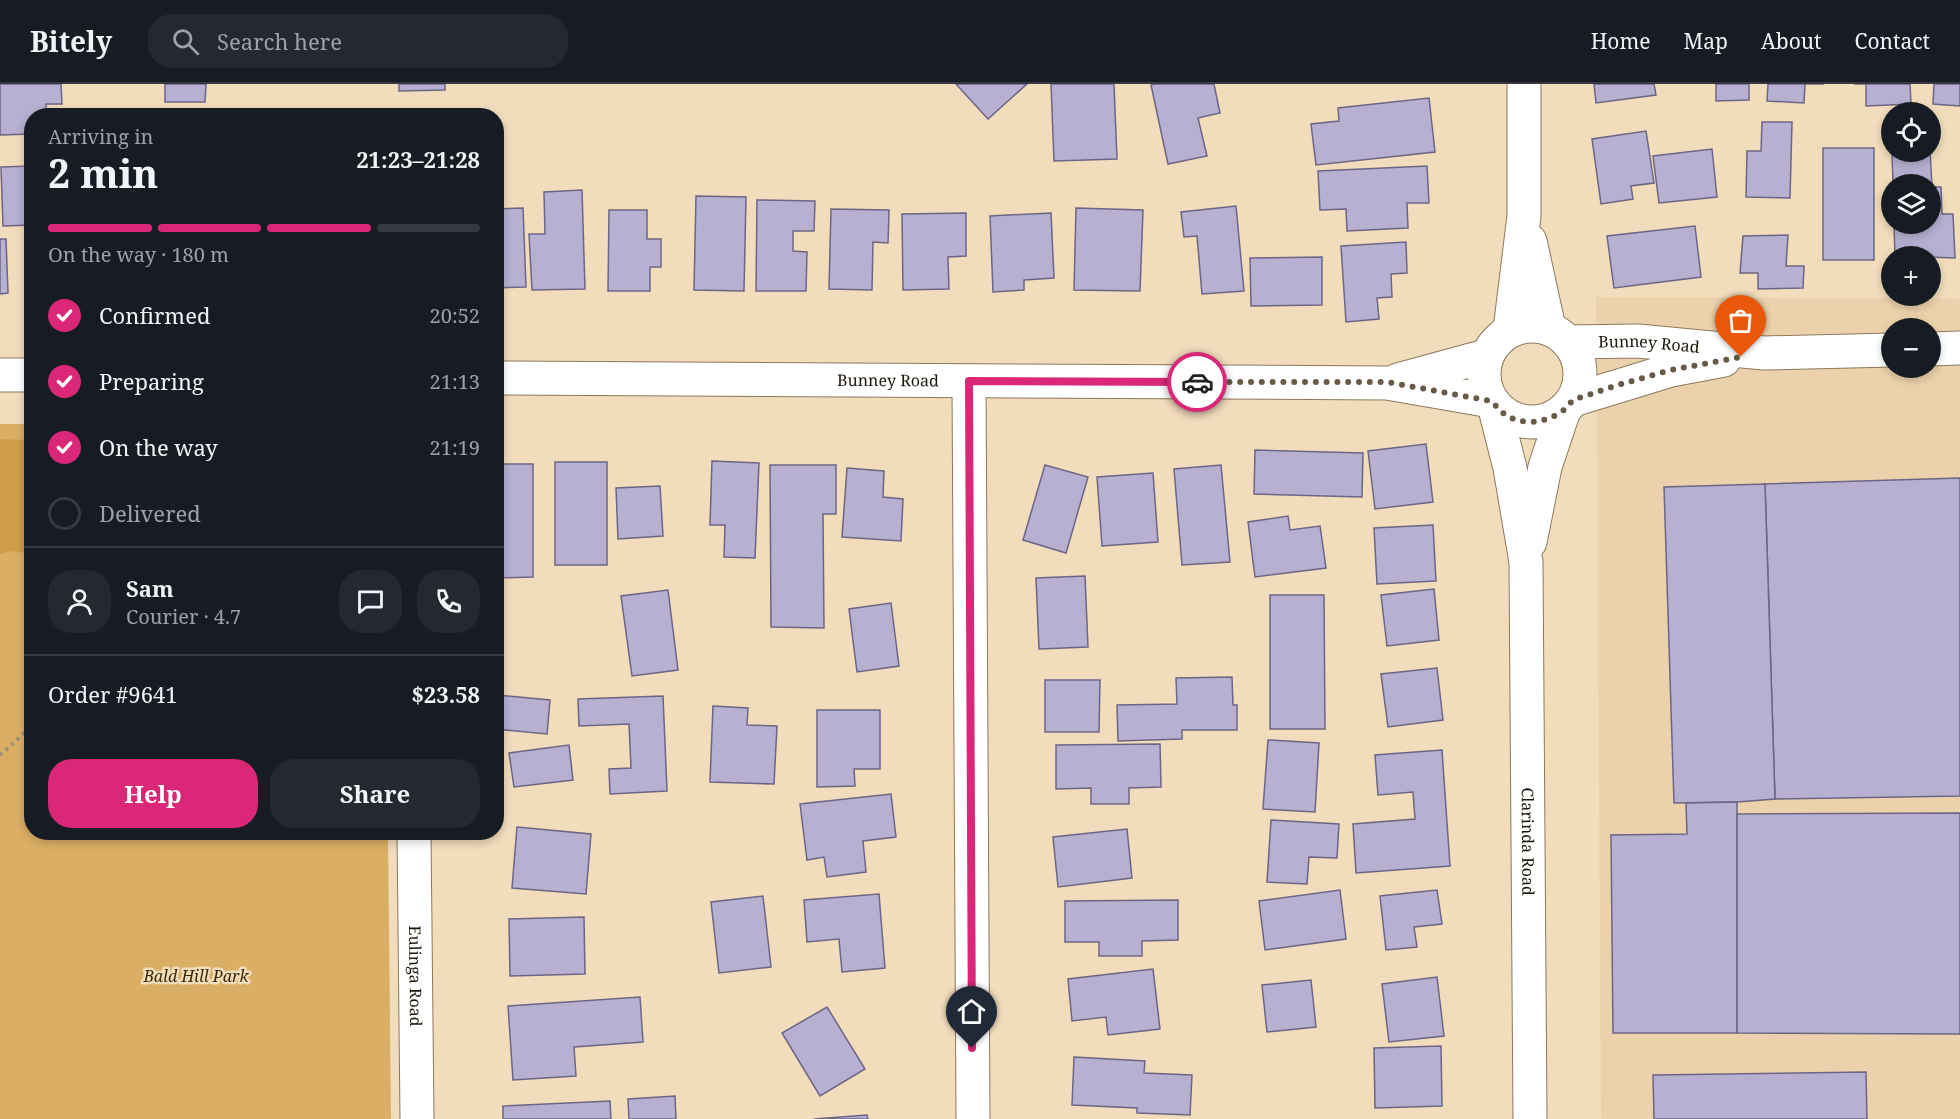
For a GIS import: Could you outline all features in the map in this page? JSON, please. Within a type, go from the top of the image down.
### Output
[{"type":"street","points":[[1510,330],[1524,216],[1524,84]]},
{"type":"street","points":[[1524,216],[1559,335]]},
{"type":"street","points":[[1536,325],[1559,335],[1577,355],[1580,370],[1579,386],[1568,405],[1551,418],[1536,422],[1520,421],[1506,416],[1493,403],[1485,387],[1483,371],[1486,356],[1492,345],[1510,330],[1536,325]]},
{"type":"street","name":"Bunney Road","points":[[1559,335],[1764,353],[1881,350]]},
{"type":"street","points":[[1941,349],[1960,348]]},
{"type":"street","name":"Bunney Road","points":[[1568,405],[1671,370],[1764,353]]},
{"type":"street","name":"Bunney Road","points":[[1387,382],[1486,356]]},
{"type":"street","points":[[0,375],[24,375]]},
{"type":"street","name":"Bunney Road","points":[[504,378],[1387,382],[1493,403]]},
{"type":"street","points":[[969,381],[973,1119]]},
{"type":"street","name":"Clarinda Road","points":[[1493,403],[1510,468],[1526,562],[1530,1119]]},
{"type":"street","name":"Clarinda Road","points":[[1526,562],[1545,467],[1568,405]]},
{"type":"street","name":"Eulinga Road","points":[[414,840],[417,1119]]},
{"type":"path","points":[[0,755],[24,733]]},
{"type":"shaded area","points":[[1596,297],[1881,299],[1881,306],[1941,306],[1941,299],[1960,299],[1960,1119],[1601,1119]]},
{"type":"shaded area","points":[[0,439],[24,440],[24,553],[12,551],[0,554]]},
{"type":"green space","name":"Bald Hill Park","points":[[0,424],[24,424],[24,840],[388,840],[391,1119],[0,1119]]},
{"type":"building","points":[[0,84],[61,84],[62,104],[46,104],[46,108],[24,108],[24,134],[0,135]]},
{"type":"building","points":[[165,84],[206,84],[205,102],[165,102]]},
{"type":"building","points":[[399,84],[445,84],[445,90],[399,91]]},
{"type":"building","points":[[956,84],[1027,84],[988,119]]},
{"type":"building","points":[[1051,84],[1114,84],[1117,159],[1054,161]]},
{"type":"building","points":[[1214,84],[1220,113],[1198,118],[1207,156],[1168,164],[1151,85]]},
{"type":"building","points":[[1594,84],[1654,84],[1656,95],[1596,103]]},
{"type":"building","points":[[1716,84],[1749,84],[1749,100],[1716,101]]},
{"type":"building","points":[[1768,84],[1805,84],[1804,103],[1767,101]]},
{"type":"building","points":[[1866,84],[1910,84],[1911,102],[1881,102],[1881,105],[1866,106]]},
{"type":"building","points":[[1934,84],[1960,84],[1960,106],[1933,102]]},
{"type":"building","points":[[1429,98],[1435,152],[1316,165],[1311,124],[1339,121],[1338,108]]},
{"type":"building","points":[[1762,122],[1792,122],[1790,198],[1746,197],[1747,151],[1761,151]]},
{"type":"building","points":[[1646,131],[1654,183],[1631,186],[1633,199],[1601,204],[1592,139]]},
{"type":"building","points":[[1823,148],[1874,148],[1874,260],[1823,260]]},
{"type":"building","points":[[1712,149],[1717,197],[1659,203],[1653,156]]},
{"type":"building","points":[[1892,162],[1931,162],[1931,174],[1893,174]]},
{"type":"building","points":[[24,166],[24,225],[3,226],[1,167]]},
{"type":"building","points":[[1427,166],[1429,203],[1407,203],[1408,228],[1347,231],[1346,209],[1320,210],[1318,171]]},
{"type":"building","points":[[1941,187],[1942,214],[1953,214],[1955,258],[1941,258],[1941,246],[1895,246],[1894,234],[1941,234]]},
{"type":"building","points":[[582,190],[585,289],[532,290],[529,234],[545,234],[544,192]]},
{"type":"building","points":[[696,196],[746,197],[744,291],[694,290]]},
{"type":"building","points":[[757,200],[815,201],[814,231],[793,231],[793,251],[807,252],[806,291],[756,291]]},
{"type":"building","points":[[1236,206],[1244,291],[1202,294],[1197,236],[1184,237],[1181,212]]},
{"type":"building","points":[[523,208],[526,287],[504,288],[504,209]]},
{"type":"building","points":[[1076,208],[1143,210],[1140,291],[1074,290]]},
{"type":"building","points":[[831,209],[889,210],[888,243],[873,242],[872,290],[829,289]]},
{"type":"building","points":[[609,210],[647,210],[647,239],[661,239],[661,267],[650,267],[650,291],[608,291]]},
{"type":"building","points":[[966,213],[966,256],[948,257],[949,289],[903,290],[902,214]]},
{"type":"building","points":[[1051,213],[1054,278],[1024,280],[1024,290],[993,292],[990,216]]},
{"type":"building","points":[[1695,226],[1701,277],[1614,288],[1607,236]]},
{"type":"building","points":[[1788,235],[1786,266],[1804,266],[1803,288],[1758,289],[1758,273],[1740,273],[1743,236]]},
{"type":"building","points":[[0,239],[6,239],[8,293],[0,294]]},
{"type":"building","points":[[1406,242],[1407,273],[1391,274],[1392,297],[1377,298],[1379,319],[1346,322],[1341,246]]},
{"type":"building","points":[[1322,257],[1322,305],[1251,306],[1250,258]]},
{"type":"building","points":[[1426,444],[1433,502],[1375,509],[1368,451]]},
{"type":"building","points":[[1255,450],[1363,453],[1362,497],[1254,494]]},
{"type":"building","points":[[712,461],[759,463],[755,558],[724,557],[725,525],[710,525]]},
{"type":"building","points":[[555,462],[607,462],[607,565],[555,565]]},
{"type":"building","points":[[504,464],[533,464],[533,577],[504,578]]},
{"type":"building","points":[[770,465],[836,465],[836,514],[823,514],[824,628],[771,627]]},
{"type":"building","points":[[1045,465],[1088,477],[1066,553],[1023,540]]},
{"type":"building","points":[[1221,465],[1230,562],[1182,565],[1174,469]]},
{"type":"building","points":[[847,468],[884,471],[883,497],[903,499],[901,541],[842,537]]},
{"type":"building","points":[[1153,473],[1158,542],[1102,546],[1097,477]]},
{"type":"building","points":[[1960,478],[1960,796],[1775,799],[1765,484]]},
{"type":"building","points":[[1765,484],[1775,799],[1674,803],[1664,487]]},
{"type":"building","points":[[660,486],[663,536],[618,539],[616,488]]},
{"type":"building","points":[[1288,516],[1290,530],[1320,526],[1326,568],[1255,577],[1248,522]]},
{"type":"building","points":[[1433,525],[1436,581],[1377,584],[1374,528]]},
{"type":"building","points":[[1085,576],[1088,647],[1039,649],[1036,578]]},
{"type":"building","points":[[1434,589],[1439,640],[1387,646],[1381,595]]},
{"type":"building","points":[[668,590],[678,670],[632,676],[621,596]]},
{"type":"building","points":[[1270,595],[1324,595],[1325,729],[1270,729]]},
{"type":"building","points":[[891,603],[899,666],[857,672],[849,609]]},
{"type":"building","points":[[1437,668],[1443,720],[1388,727],[1381,674]]},
{"type":"building","points":[[1232,677],[1233,705],[1237,705],[1237,730],[1182,730],[1182,739],[1118,741],[1117,705],[1177,704],[1176,678]]},
{"type":"building","points":[[1045,680],[1100,680],[1099,732],[1045,732]]},
{"type":"building","points":[[504,696],[550,700],[547,734],[504,730]]},
{"type":"building","points":[[663,696],[667,791],[610,794],[609,769],[631,768],[629,724],[579,726],[578,699]]},
{"type":"building","points":[[713,706],[748,708],[747,725],[777,726],[774,784],[710,782]]},
{"type":"building","points":[[817,710],[880,710],[880,769],[854,769],[855,786],[817,787]]},
{"type":"building","points":[[1268,740],[1319,743],[1315,812],[1263,809]]},
{"type":"building","points":[[1160,744],[1161,787],[1129,788],[1129,804],[1091,804],[1091,788],[1056,789],[1056,745]]},
{"type":"building","points":[[569,745],[573,780],[514,787],[509,753]]},
{"type":"building","points":[[1442,750],[1450,866],[1356,873],[1353,824],[1415,819],[1413,792],[1378,795],[1375,755]]},
{"type":"building","points":[[891,794],[896,837],[863,841],[866,872],[827,877],[824,857],[807,860],[800,804]]},
{"type":"building","points":[[1737,802],[1737,1033],[1613,1033],[1611,835],[1687,834],[1686,803]]},
{"type":"building","points":[[1960,813],[1960,1034],[1737,1033],[1737,814]]},
{"type":"building","points":[[1271,820],[1339,824],[1337,858],[1309,857],[1307,884],[1267,882]]},
{"type":"building","points":[[517,827],[591,834],[586,894],[512,888]]},
{"type":"building","points":[[1127,829],[1132,878],[1058,887],[1053,837]]},
{"type":"building","points":[[1340,890],[1346,939],[1265,950],[1259,901]]},
{"type":"building","points":[[1437,890],[1442,924],[1414,927],[1417,947],[1386,950],[1380,896]]},
{"type":"building","points":[[879,894],[885,968],[842,972],[839,939],[807,942],[804,900]]},
{"type":"building","points":[[763,896],[771,967],[719,973],[711,902]]},
{"type":"building","points":[[1178,900],[1178,940],[1142,941],[1142,956],[1099,956],[1099,942],[1065,942],[1065,901]]},
{"type":"building","points":[[584,917],[585,974],[510,976],[509,919]]},
{"type":"building","points":[[1153,969],[1160,1029],[1108,1035],[1106,1017],[1072,1021],[1068,979]]},
{"type":"building","points":[[1437,977],[1444,1036],[1389,1042],[1382,984]]},
{"type":"building","points":[[1311,980],[1316,1027],[1267,1032],[1262,985]]},
{"type":"building","points":[[640,997],[643,1042],[574,1047],[576,1076],[513,1080],[508,1006]]},
{"type":"building","points":[[827,1007],[865,1069],[820,1096],[782,1033]]},
{"type":"building","points":[[1441,1046],[1442,1106],[1375,1108],[1374,1048]]},
{"type":"building","points":[[1074,1057],[1145,1061],[1144,1073],[1192,1075],[1190,1115],[1137,1113],[1137,1108],[1072,1105]]},
{"type":"building","points":[[1866,1072],[1867,1119],[1654,1119],[1653,1075]]},
{"type":"building","points":[[675,1096],[676,1119],[629,1119],[628,1099]]},
{"type":"building","points":[[610,1101],[611,1119],[503,1119],[503,1106]]},
{"type":"building","points":[[867,1115],[868,1119],[814,1119]]},
{"type":"way so far","points":[[1197,382],[1387,382],[1491,401],[1506,416],[1520,421],[1536,422],[1551,418],[1564,410],[1573,400],[1618,385],[1671,370],[1741,357]]},
{"type":"route","points":[[972,1048],[969,381],[1197,382]]}]
